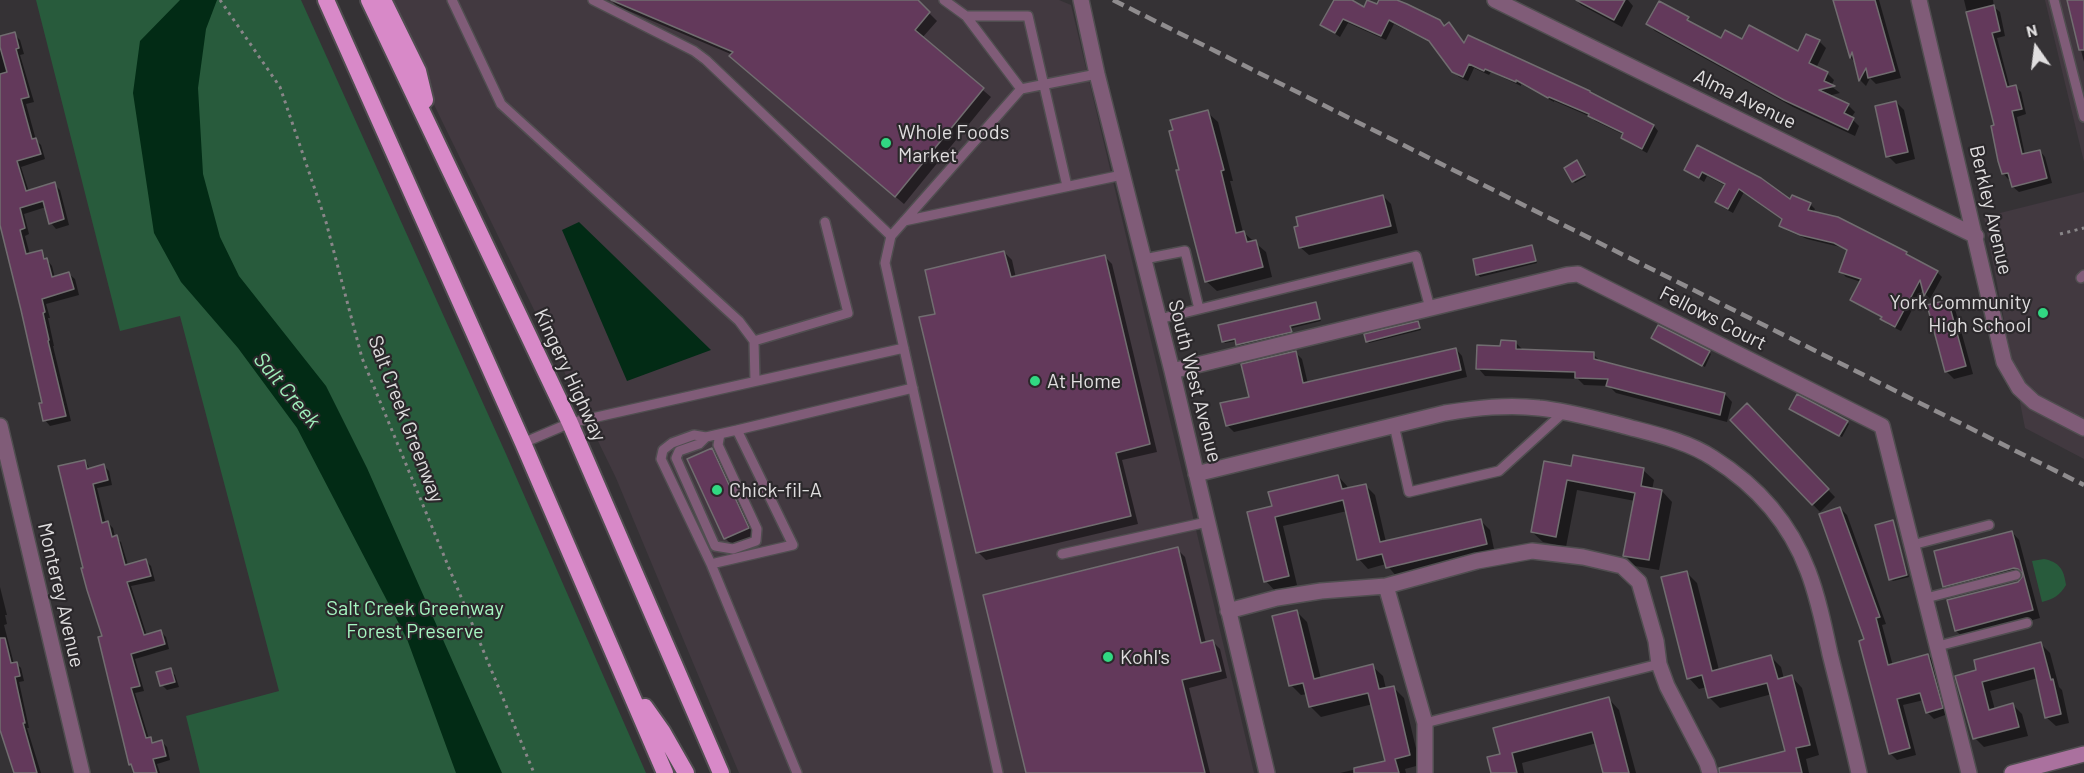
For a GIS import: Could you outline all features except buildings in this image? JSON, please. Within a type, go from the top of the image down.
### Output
[{"type":"highway","points":[[326,0],[629,685],[665,773]]},
{"type":"highway","name":"Kingery Highway","points":[[369,0],[570,423],[721,773]]},
{"type":"highway","points":[[383,0],[418,71],[434,135]]},
{"type":"highway","points":[[629,685],[662,731],[686,773]]},
{"type":"main road","points":[[2012,773],[2084,754]]},
{"type":"street","name":"South West Avenue","points":[[1081,0],[1267,773]]},
{"type":"street","name":"Alma Avenue","points":[[1495,0],[1976,236]]},
{"type":"street","name":"Berkley Avenue","points":[[1919,0],[2004,362],[2019,388],[2034,402],[2084,428]]},
{"type":"street","name":"Fellows Court","points":[[1172,371],[1578,274],[1882,426],[1969,773]]},
{"type":"street","points":[[1196,474],[1444,413],[1479,407],[1511,406],[1563,412],[1665,437],[1705,453],[1743,480],[1774,511],[1797,546],[1808,571],[1859,773]]},
{"type":"street","name":"Monterey Avenue","points":[[0,426],[4,458],[82,773]]},
{"type":"street","points":[[1228,610],[1277,597],[1386,586],[1477,561],[1532,552],[1584,556],[1622,566],[1633,575],[1643,591],[1656,641],[1659,664],[1667,686],[1710,773]]},
{"type":"street","points":[[1386,586],[1425,723],[1425,773]]},
{"type":"lane","points":[[452,0],[501,104],[739,321],[754,341],[755,381]]},
{"type":"lane","points":[[944,0],[966,16],[1021,88]]},
{"type":"lane","points":[[2054,0],[2084,117]]},
{"type":"lane","points":[[596,1],[694,51],[706,60],[891,236]]},
{"type":"lane","points":[[966,16],[1028,16],[1067,186]]},
{"type":"lane","points":[[998,773],[885,263],[891,236],[1021,88],[1097,74]]},
{"type":"lane","points":[[904,221],[1122,175]]},
{"type":"lane","points":[[754,341],[848,314],[825,222]]},
{"type":"lane","points":[[1144,259],[1185,251],[1199,309]]},
{"type":"lane","points":[[1159,319],[1416,255],[1430,308]]},
{"type":"lane","points":[[523,444],[570,423],[904,348]]},
{"type":"lane","points":[[797,773],[711,564],[661,459],[663,450],[672,442],[694,435],[706,437],[720,434],[913,388]]},
{"type":"lane","points":[[1394,425],[1409,492],[1499,471],[1563,412]]},
{"type":"lane","points":[[711,564],[793,545],[737,430]]},
{"type":"lane","points":[[706,437],[699,444],[680,451],[676,458],[716,546],[733,549],[756,541],[757,529],[718,445],[720,434]]},
{"type":"lane","points":[[1062,554],[1208,522]]},
{"type":"lane","points":[[1912,545],[1989,525]]},
{"type":"lane","points":[[1926,598],[2016,575]]},
{"type":"lane","points":[[1938,646],[2027,622]]},
{"type":"lane","points":[[1425,723],[1659,664]]},
{"type":"path","name":"Salt Creek Greenway","points":[[220,0],[280,87],[326,222],[362,358],[534,773]]},
{"type":"path","points":[[2060,234],[2084,228]]},
{"type":"shaded area","points":[[383,0],[1059,0],[1071,5],[1254,773],[739,773],[616,478]]},
{"type":"shaded area","points":[[2045,0],[2084,0],[2084,162]]},
{"type":"shaded area","name":"York Community High School","points":[[2084,192],[2084,459],[2025,428],[1984,217]]},
{"type":"green space","name":"Salt Creek Greenway Forest Preserve","points":[[36,0],[301,0],[506,454],[646,773],[200,773],[186,716],[279,691],[180,316],[120,331]]},
{"type":"green space","points":[[2044,559],[2060,567],[2066,585],[2056,596],[2042,602],[2032,561]]},
{"type":"water","name":"Salt Creek","points":[[180,0],[217,0],[206,29],[198,88],[203,174],[220,237],[239,276],[326,386],[367,468],[502,773],[456,773],[407,639],[297,428],[238,348],[181,282],[154,233],[133,93],[140,41]]},
{"type":"water","points":[[579,222],[711,350],[627,381],[562,230]]},
{"type":"railway","points":[[1113,0],[2084,485]]},
{"type":"place","name":"Whole Foods Market","points":[[886,143]]},
{"type":"place","name":"York Community High School","points":[[2043,313]]},
{"type":"place","name":"At Home","points":[[1035,381]]},
{"type":"place","name":"Chick-fil-A","points":[[717,490]]},
{"type":"place","name":"Kohl's","points":[[1108,657]]}]
